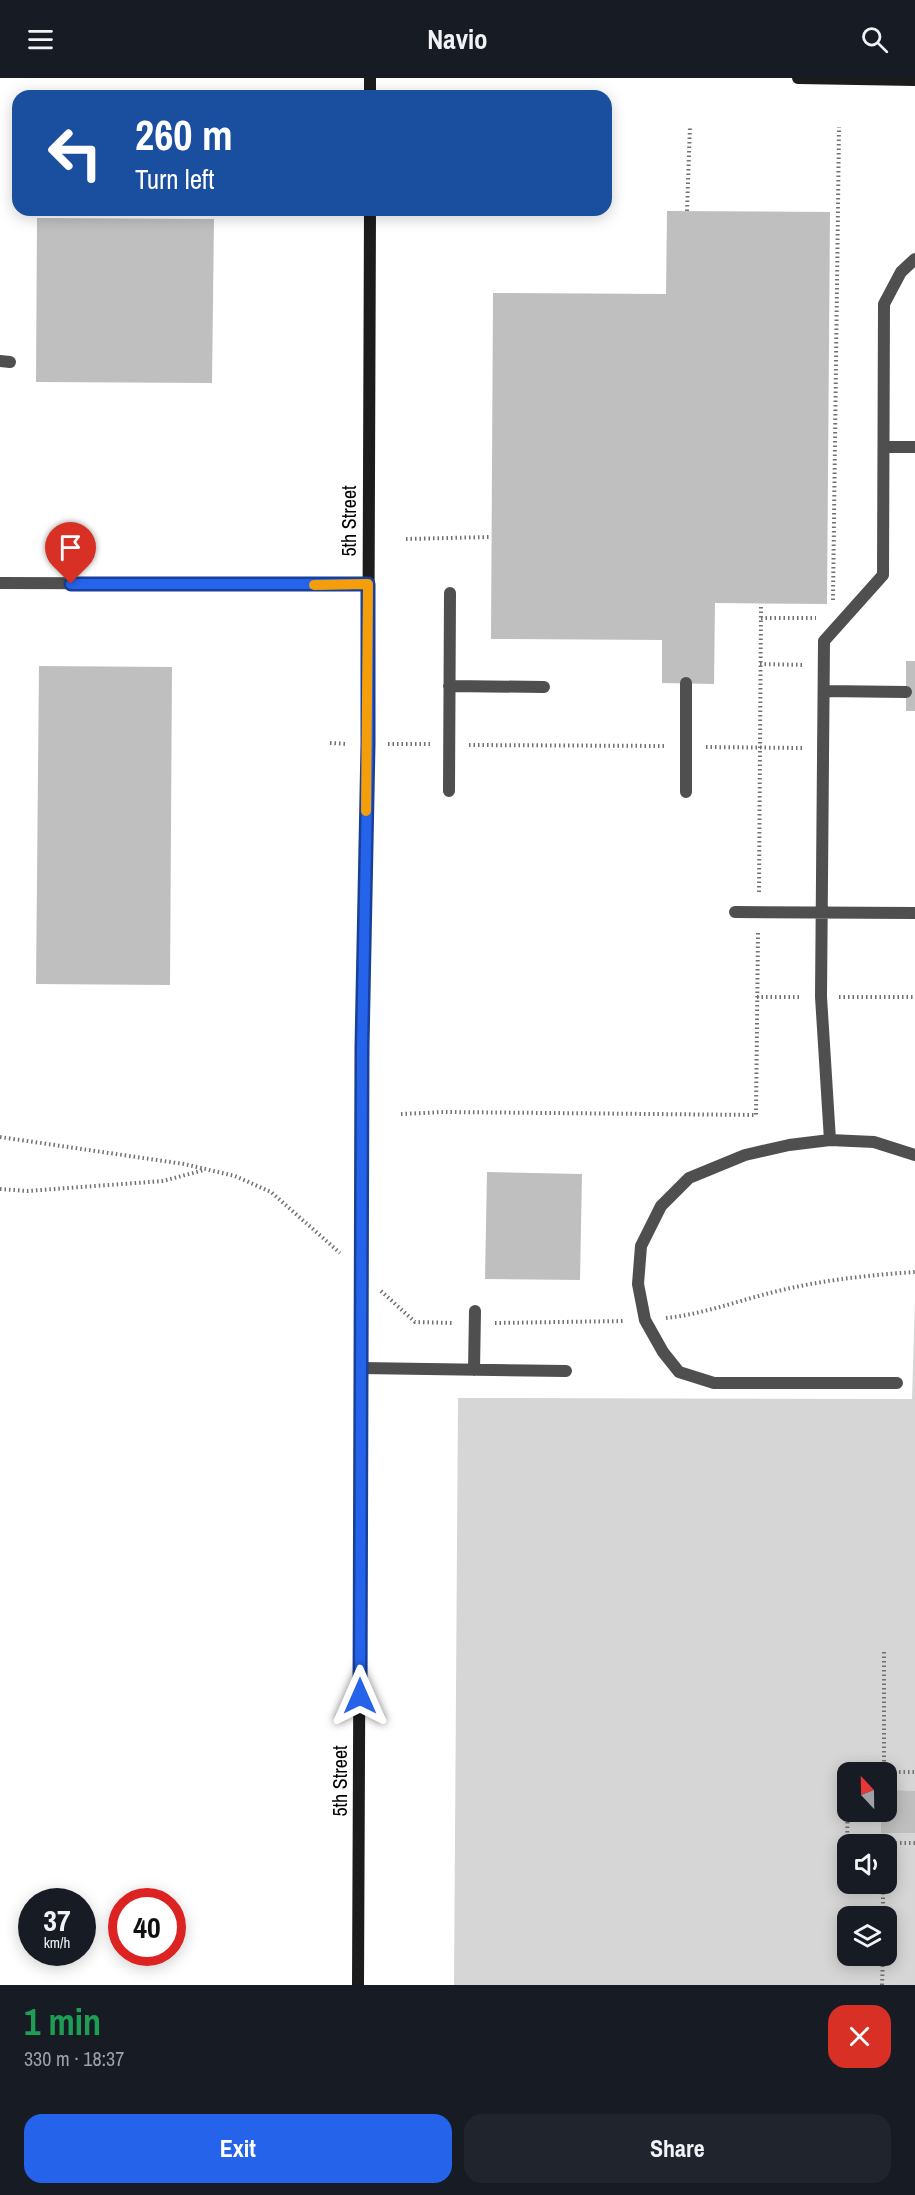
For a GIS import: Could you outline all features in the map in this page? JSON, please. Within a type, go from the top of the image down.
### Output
[{"type":"street","points":[[798,78],[915,80]]},
{"type":"street","name":"5th Street","points":[[358,1985],[363,1275],[362,1047],[368,744],[370,216]]},
{"type":"lane","points":[[830,1140],[821,997],[824,641],[884,575],[884,304],[901,272],[915,260]]},
{"type":"lane","points":[[884,447],[915,447]]},
{"type":"lane","points":[[0,583],[368,584]]},
{"type":"lane","points":[[449,791],[450,593]]},
{"type":"lane","points":[[686,683],[686,792]]},
{"type":"lane","points":[[449,686],[544,687]]},
{"type":"lane","points":[[824,691],[906,692]]},
{"type":"lane","points":[[735,912],[915,913]]},
{"type":"lane","points":[[897,1383],[714,1383],[679,1372],[663,1352],[645,1320],[638,1284],[641,1246],[661,1206],[689,1178],[745,1155],[789,1145],[830,1140],[874,1142],[915,1155]]},
{"type":"lane","points":[[474,1370],[475,1317]]},
{"type":"lane","points":[[361,1368],[566,1371]]},
{"type":"path","points":[[687,211],[690,126]]},
{"type":"path","points":[[833,604],[839,127]]},
{"type":"path","points":[[406,539],[491,537]]},
{"type":"path","points":[[401,1114],[445,1112],[756,1114],[761,604]]},
{"type":"path","points":[[761,618],[821,618]]},
{"type":"path","points":[[760,664],[824,664]]},
{"type":"path","points":[[330,743],[823,748]]},
{"type":"path","points":[[0,1137],[207,1169],[236,1176],[271,1192],[327,1240],[415,1322],[475,1317],[645,1320],[692,1315],[779,1291],[870,1275],[915,1272]]},
{"type":"path","points":[[0,1189],[27,1191],[162,1181],[207,1169]]},
{"type":"path","points":[[883,1762],[884,1652]]},
{"type":"path","points":[[897,1772],[915,1772]]},
{"type":"path","points":[[897,1844],[915,1843]]},
{"type":"path","points":[[882,1985],[883,1966]]},
{"type":"shaded area","points":[[915,1298],[915,1985],[454,1985],[458,1398],[912,1399]]},
{"type":"building","points":[[667,211],[830,212],[827,604],[715,603],[714,684],[662,683],[662,640],[491,639],[493,293],[666,294]]},
{"type":"building","points":[[37,218],[214,219],[212,383],[36,382]]},
{"type":"building","points":[[906,661],[915,661],[915,711],[906,711]]},
{"type":"building","points":[[39,666],[172,667],[170,985],[36,984]]},
{"type":"building","points":[[487,1172],[582,1174],[580,1280],[485,1279]]},
{"type":"building","points":[[897,1790],[915,1791],[915,1833],[881,1833],[881,1822],[897,1822]]},
{"type":"slow traffic","points":[[314,585],[368,584],[366,811]]},
{"type":"route","points":[[71,584],[368,584],[368,744],[362,1047],[360,1696]]}]
